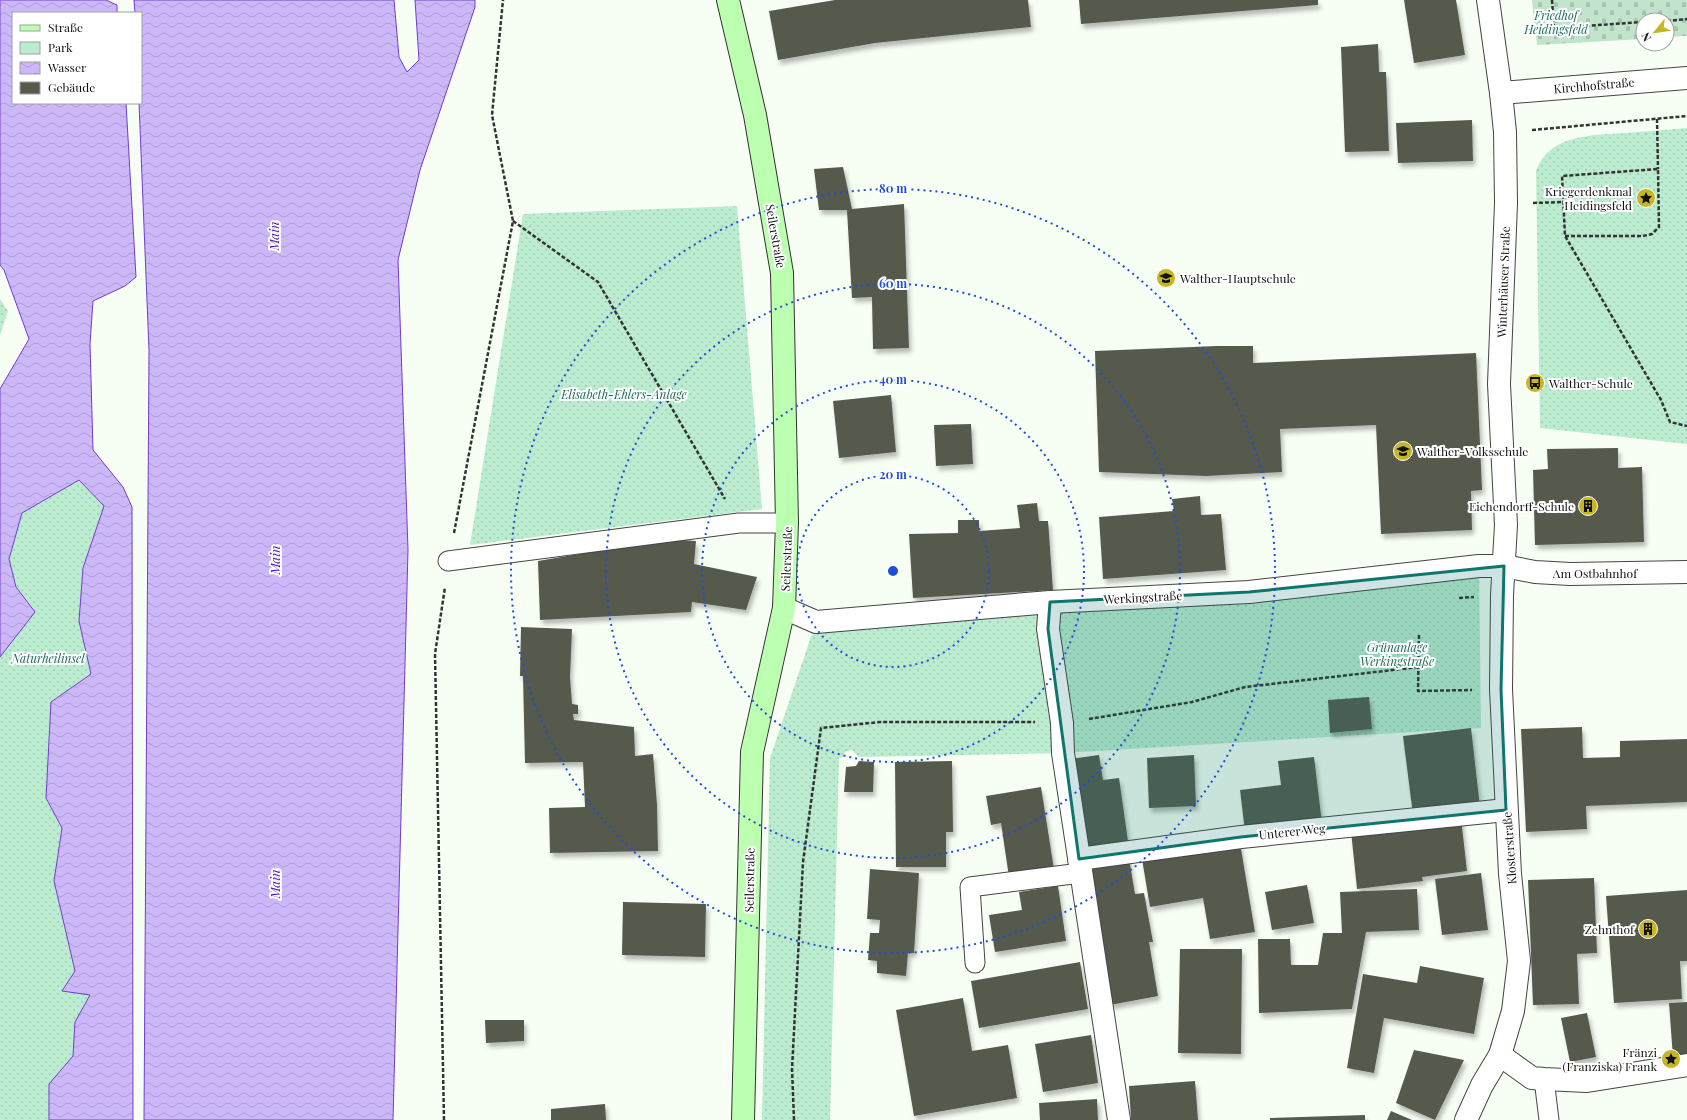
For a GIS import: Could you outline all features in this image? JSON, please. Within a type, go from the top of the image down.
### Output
[{"type":"main road","name":"Seilerstraße","points":[[728,0],[755,114],[782,273],[787,523],[784,608],[752,752],[743,1120]]},
{"type":"street","name":"Winterhäuser Straße","points":[[1488,0],[1501,93],[1504,132],[1506,203],[1499,384],[1506,525],[1504,566]]},
{"type":"street","name":"Kirchhofstraße","points":[[1501,93],[1687,78]]},
{"type":"street","name":"Werkingstraße","points":[[784,608],[816,622],[1050,602],[1249,592],[1479,566],[1504,566]]},
{"type":"street","name":"Am Ostbahnhof","points":[[1504,566],[1534,572],[1570,574],[1687,572]]},
{"type":"street","name":"Klosterstraße","points":[[1466,1120],[1482,1085],[1500,1055],[1513,1011],[1519,961],[1510,874],[1501,689],[1502,595],[1504,566]]},
{"type":"street","points":[[1050,602],[1048,629],[1062,723],[1063,752],[1119,1120]]},
{"type":"street","name":"Unterer Weg","points":[[1080,866],[1241,837],[1506,810]]},
{"type":"street","points":[[1500,1055],[1532,1078],[1544,1079],[1587,1081],[1687,1064]]},
{"type":"lane","points":[[448,561],[739,523],[787,523]]},
{"type":"lane","name":"Unterer Weg","points":[[975,963],[970,888],[1080,866]]},
{"type":"lane","points":[[1544,1079],[1549,1120]]},
{"type":"path","points":[[444,1120],[435,654],[448,561],[513,221],[492,115],[503,0]]},
{"type":"path","points":[[1552,0],[1554,28],[1635,23]]},
{"type":"path","points":[[1675,20],[1687,19]]},
{"type":"path","points":[[1504,132],[1657,120],[1687,116]]},
{"type":"path","points":[[1564,236],[1644,236],[1652,234],[1659,227],[1657,120]]},
{"type":"path","points":[[1658,169],[1562,176],[1564,236],[1662,400],[1670,422],[1687,426]]},
{"type":"path","points":[[1552,202],[1563,202]]},
{"type":"path","points":[[513,221],[598,282],[739,523]]},
{"type":"path","points":[[1419,635],[1418,692],[1501,689]]},
{"type":"path","points":[[794,1120],[792,1069],[803,862],[821,728],[880,722],[1062,723],[1192,702],[1245,687],[1419,667]]},
{"type":"highlighted area","points":[[1504,566],[1501,689],[1506,810],[1241,837],[1079,859],[1048,629],[1050,602],[1249,592]]},
{"type":"green space","name":"Friedhof Heidingsfeld","points":[[1532,0],[1687,0],[1687,36],[1675,37],[1675,12],[1635,12],[1635,39],[1537,45]]},
{"type":"green space","points":[[1687,128],[1687,444],[1540,428],[1536,171],[1542,159],[1551,150],[1561,143],[1574,139],[1586,136]]},
{"type":"green space","name":"Elisabeth-Ehlers-Anlage","points":[[737,206],[762,509],[470,545],[523,214]]},
{"type":"green space","points":[[0,299],[8,311],[0,335]]},
{"type":"green space","name":"Naturheilinsel","points":[[79,480],[104,506],[83,568],[79,621],[91,674],[51,702],[46,798],[62,828],[54,881],[75,971],[90,995],[75,1022],[73,1056],[49,1084],[49,1120],[0,1120],[0,657],[35,612],[16,587],[9,559],[22,513]]},
{"type":"green space","name":"Grünanlage Werkingstraße","points":[[1479,566],[1481,728],[1063,753],[859,757],[852,750],[845,752],[842,758],[839,757],[830,1120],[762,1120],[770,758],[816,622]]},
{"type":"water","points":[[0,0],[106,0],[117,5],[117,12],[12,12],[12,104],[126,104],[136,277],[125,286],[93,301],[90,344],[93,450],[123,487],[132,507],[133,1120],[49,1120],[49,1084],[73,1056],[75,1022],[90,995],[62,991],[75,971],[54,881],[62,828],[46,798],[51,702],[91,674],[79,621],[83,568],[104,506],[79,480],[22,513],[9,559],[16,587],[35,612],[0,657],[0,389],[29,339],[4,270],[0,265]]},
{"type":"water","name":"Main","points":[[134,0],[394,0],[399,57],[407,72],[419,60],[415,0],[475,0],[475,7],[420,170],[398,260],[408,550],[393,1120],[144,1120],[149,350],[139,104],[142,104],[142,12],[135,12]]},
{"type":"building","points":[[835,0],[1028,0],[1031,27],[875,43],[778,60],[769,11]]},
{"type":"building","points":[[1079,0],[1318,0],[1318,5],[1081,24]]},
{"type":"building","points":[[1404,0],[1456,0],[1465,55],[1414,63]]},
{"type":"building","points":[[1378,44],[1379,72],[1386,72],[1389,151],[1345,152],[1341,47]]},
{"type":"building","points":[[1472,120],[1473,161],[1398,163],[1396,123]]},
{"type":"building","points":[[843,167],[852,209],[904,204],[909,348],[873,349],[872,297],[852,298],[847,210],[819,210],[814,169]]},
{"type":"building","points":[[1253,346],[1253,363],[1476,353],[1482,490],[1471,491],[1472,530],[1381,534],[1376,425],[1280,429],[1282,472],[1206,476],[1099,472],[1095,351]]},
{"type":"building","points":[[891,395],[896,452],[839,458],[833,401]]},
{"type":"building","points":[[971,424],[973,464],[936,466],[934,425]]},
{"type":"building","name":"Eichendorff-Schule","points":[[1618,448],[1618,468],[1642,467],[1644,542],[1535,545],[1533,470],[1548,469],[1547,449]]},
{"type":"building","points":[[1200,496],[1201,515],[1221,514],[1226,570],[1103,579],[1099,517],[1174,511],[1172,499]]},
{"type":"building","points":[[1037,503],[1039,521],[1048,521],[1053,590],[913,598],[909,534],[958,533],[958,520],[979,520],[979,531],[1020,528],[1017,505]]},
{"type":"building","points":[[666,539],[696,541],[694,564],[757,577],[746,610],[692,602],[691,612],[540,620],[538,561]]},
{"type":"building","points":[[521,627],[572,629],[570,677],[572,704],[578,705],[578,714],[573,714],[574,720],[634,727],[635,756],[653,754],[657,805],[658,851],[550,853],[549,808],[585,807],[583,762],[525,763],[523,676],[520,676]]},
{"type":"building","points":[[1369,697],[1372,729],[1330,733],[1328,700]]},
{"type":"building","points":[[1582,727],[1583,758],[1620,757],[1620,741],[1687,739],[1687,802],[1586,806],[1587,829],[1526,832],[1521,729]]},
{"type":"building","points":[[1471,728],[1480,807],[1413,815],[1403,736]]},
{"type":"building","points":[[1099,755],[1103,780],[1119,778],[1128,841],[1083,847],[1070,759]]},
{"type":"building","points":[[1194,755],[1196,806],[1149,808],[1147,758]]},
{"type":"building","points":[[1314,757],[1322,823],[1245,832],[1240,790],[1281,785],[1278,761]]},
{"type":"building","points":[[859,761],[874,762],[873,792],[844,792],[846,767],[856,766]]},
{"type":"building","points":[[952,761],[953,832],[946,832],[946,867],[896,867],[895,762]]},
{"type":"building","points":[[1041,787],[1054,869],[1009,877],[1001,823],[991,825],[986,796]]},
{"type":"building","points":[[1461,818],[1467,871],[1422,877],[1423,881],[1357,889],[1351,831]]},
{"type":"building","points":[[1240,843],[1255,932],[1210,939],[1203,898],[1150,907],[1142,859]]},
{"type":"building","points":[[1129,858],[1135,894],[1144,893],[1153,942],[1149,942],[1158,996],[1110,1005],[1087,865]]},
{"type":"building","points":[[870,869],[919,873],[914,953],[908,953],[906,976],[877,973],[877,961],[868,960],[870,933],[879,933],[880,920],[867,919]]},
{"type":"building","points":[[1481,873],[1488,930],[1442,935],[1435,879]]},
{"type":"building","name":"Zehnthof","points":[[1594,878],[1597,953],[1577,954],[1579,1004],[1533,1005],[1528,880]]},
{"type":"building","points":[[1307,885],[1314,923],[1272,930],[1265,892]]},
{"type":"building","points":[[1058,886],[1066,941],[995,952],[989,915],[1022,910],[1019,892]]},
{"type":"building","points":[[1417,889],[1419,930],[1366,932],[1352,1009],[1259,1013],[1258,939],[1290,939],[1291,965],[1318,965],[1323,933],[1342,933],[1340,892]]},
{"type":"building","name":"Zehnthof","points":[[1687,890],[1687,961],[1680,961],[1682,999],[1614,1003],[1606,896]]},
{"type":"building","points":[[623,902],[706,904],[705,957],[622,955]]},
{"type":"building","points":[[1180,949],[1242,949],[1241,1054],[1178,1053]]},
{"type":"building","points":[[1080,962],[1088,1009],[979,1028],[971,981]]},
{"type":"building","points":[[1420,966],[1484,978],[1474,1034],[1384,1018],[1374,1073],[1347,1068],[1363,974],[1417,983]]},
{"type":"building","points":[[963,998],[972,1051],[1008,1045],[1017,1098],[914,1116],[896,1010]]},
{"type":"building","points":[[1687,1002],[1687,1056],[1673,1057],[1669,1003]]},
{"type":"building","points":[[1587,1013],[1596,1057],[1570,1062],[1561,1018]]},
{"type":"building","points":[[485,1020],[524,1020],[524,1041],[486,1043]]},
{"type":"building","points":[[1091,1035],[1098,1083],[1043,1092],[1035,1044]]},
{"type":"building","points":[[1414,1050],[1464,1060],[1435,1120],[1396,1103]]},
{"type":"building","points":[[1195,1081],[1198,1120],[1131,1120],[1129,1086]]},
{"type":"building","points":[[1097,1099],[1098,1120],[1040,1120],[1039,1103]]},
{"type":"building","points":[[605,1104],[606,1120],[551,1120],[551,1109]]},
{"type":"building","points":[[1391,1111],[1412,1120],[1387,1120]]},
{"type":"building","points":[[1365,1115],[1365,1120],[1270,1120],[1270,1118]]},
{"type":"place","name":"Kriegerdenkmal Heidingsfeld","points":[[1646,198]]},
{"type":"place","name":"Walther-Hauptschule","points":[[1166,278]]},
{"type":"place","name":"Walther-Schule","points":[[1535,383]]},
{"type":"place","name":"Walther-Volksschule","points":[[1403,451]]},
{"type":"place","name":"Eichendorff-Schule","points":[[1588,506]]},
{"type":"place","name":"Zehnthof","points":[[1648,929]]},
{"type":"place","name":"Fränzi (Franziska) Frank","points":[[1671,1059]]}]
